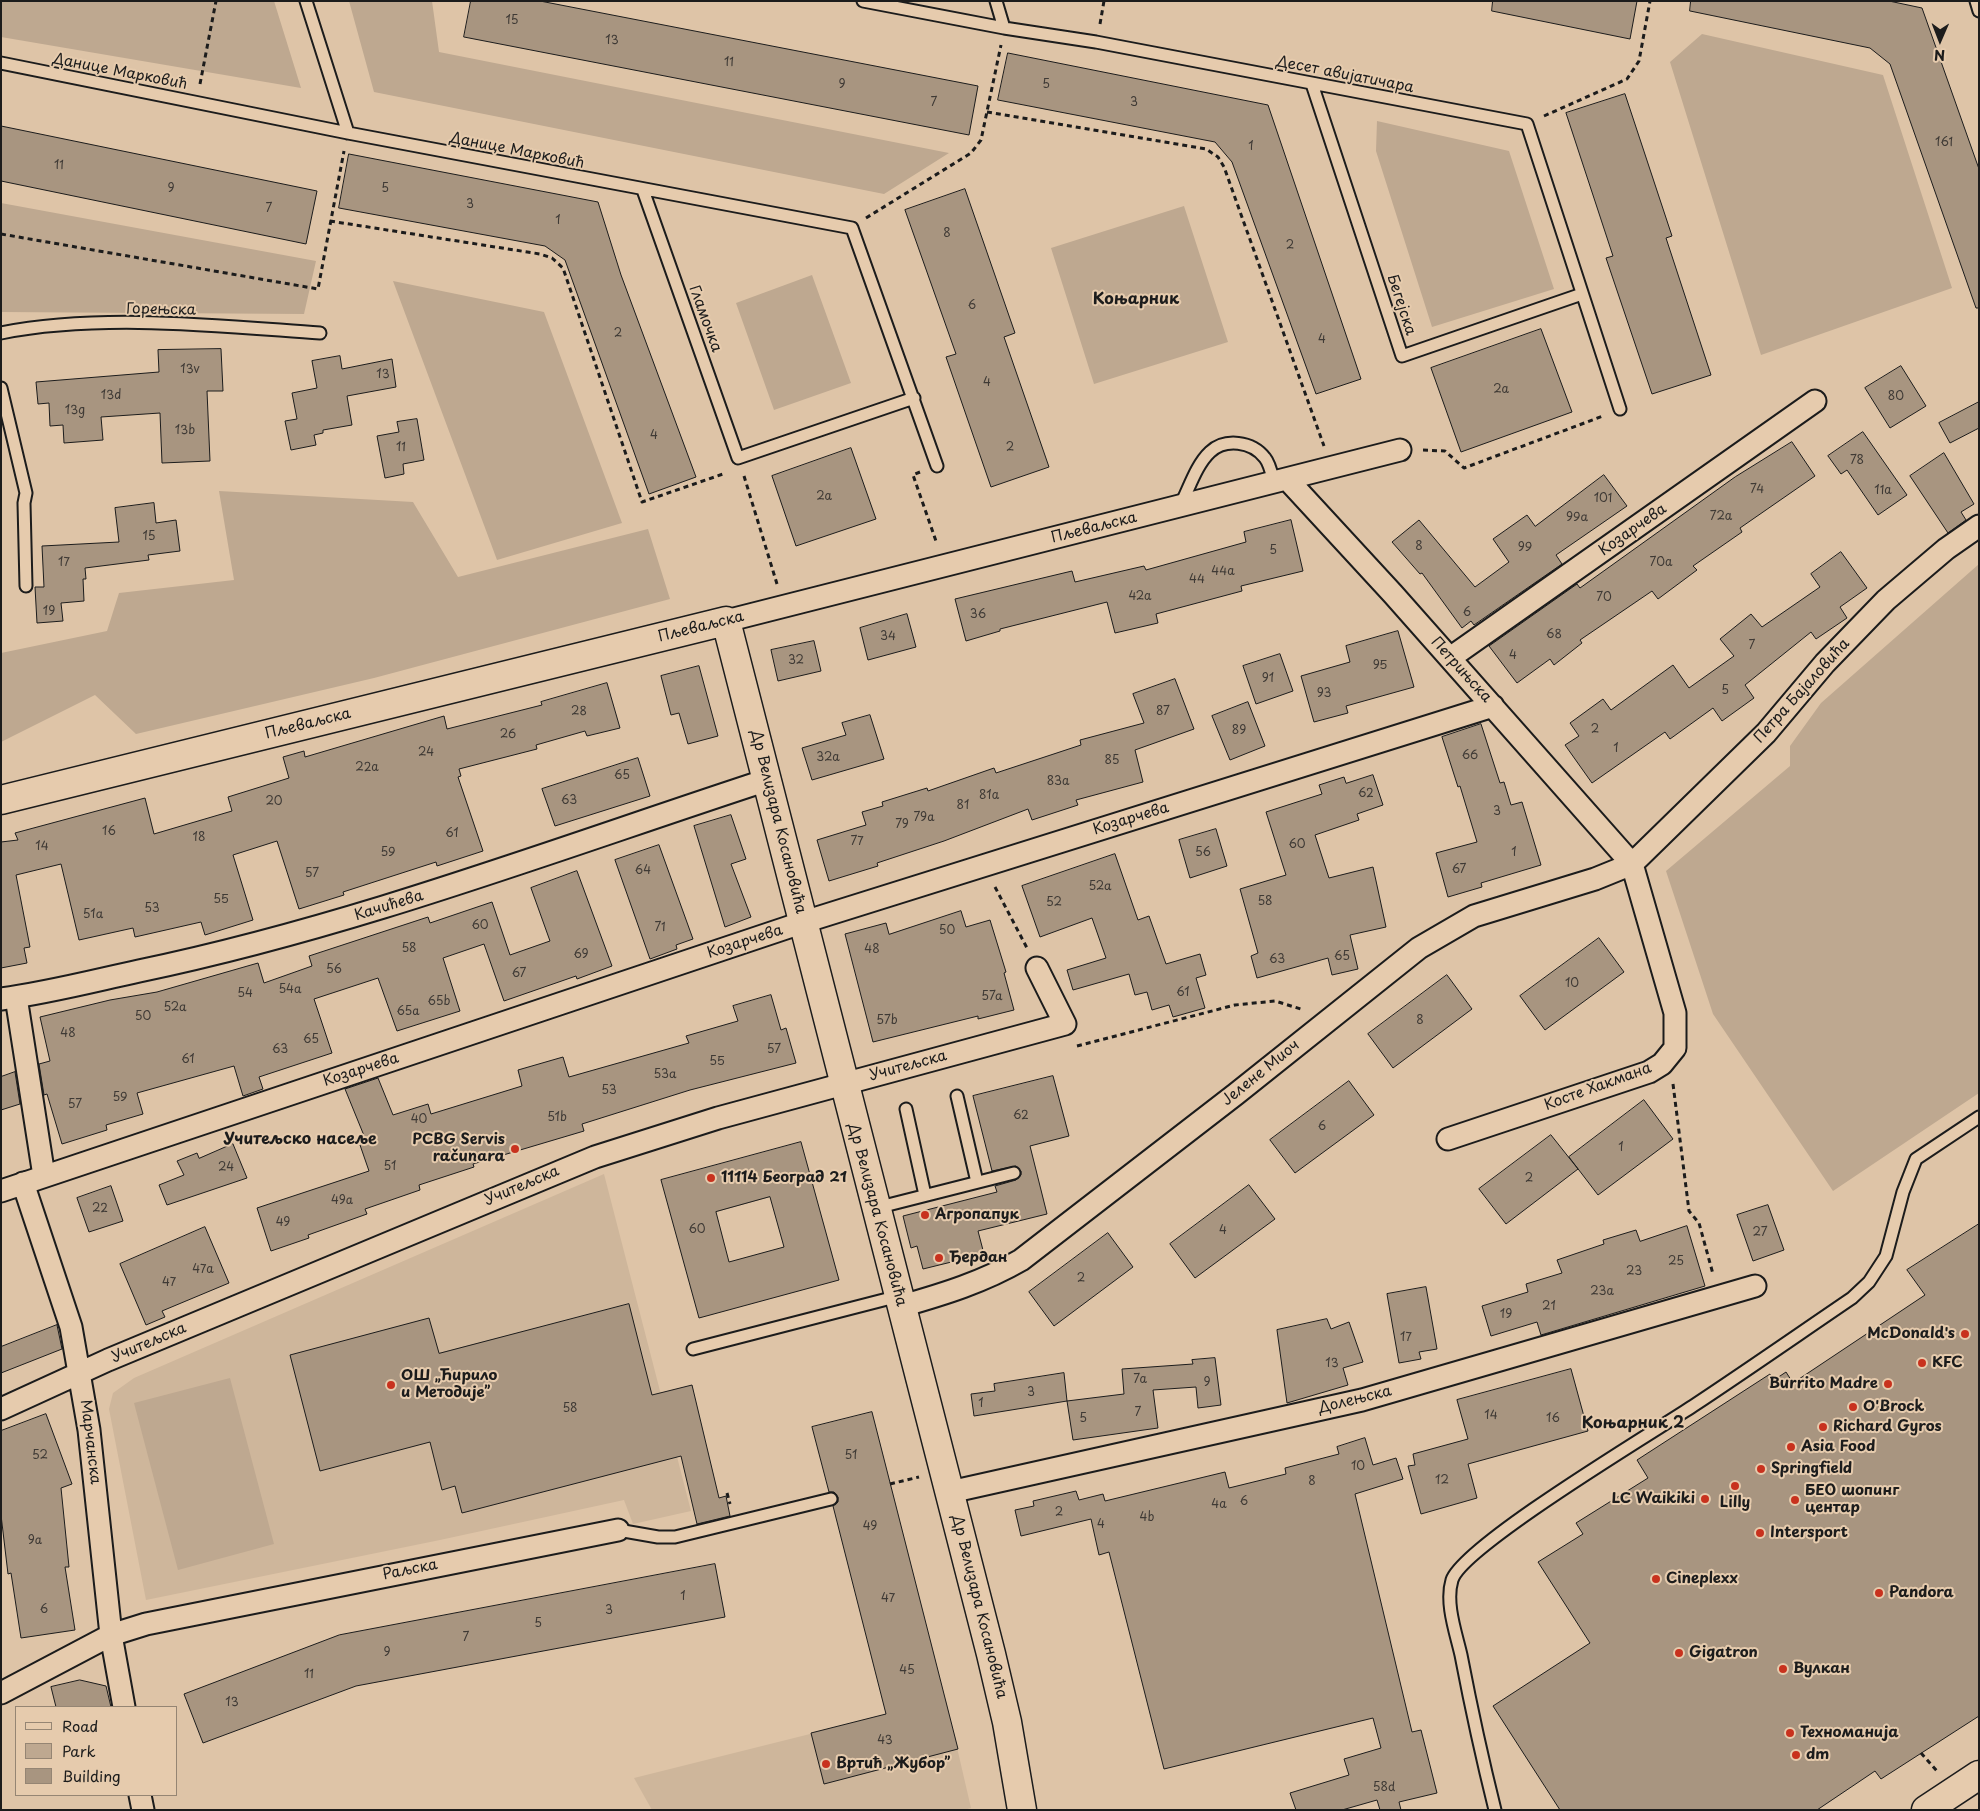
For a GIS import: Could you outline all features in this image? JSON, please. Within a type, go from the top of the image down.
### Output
[{"type":"street","name":"Козарчева","points":[[1450,658],[1815,401]]},
{"type":"street","name":"Пљеваљска","points":[[1,800],[784,607],[1400,450]]},
{"type":"street","name":"Петрињска","points":[[1281,481],[1450,658],[1632,864]]},
{"type":"street","name":"Петра Бајаловића","points":[[1632,864],[1766,733],[1825,663],[1886,600],[1946,549],[1979,526]]},
{"type":"street","name":"Др Велизара Косановића","points":[[726,621],[950,1492],[1007,1722],[1022,1810]]},
{"type":"street","name":"Козарчева","points":[[1,1191],[804,922],[1493,706]]},
{"type":"street","name":"Качићева","points":[[9,998],[180,962],[326,926],[437,891],[767,780]]},
{"type":"street","name":"Јелене Миоч","points":[[900,1301],[958,1290],[996,1274],[1021,1260],[1236,1094],[1419,948],[1448,929],[1474,916],[1595,879],[1632,864]]},
{"type":"street","name":"Косте Хакмана","points":[[1448,1139],[1649,1072],[1669,1056],[1675,1048],[1675,1013],[1632,864]]},
{"type":"street","points":[[1037,968],[1065,1024]]},
{"type":"street","points":[[9,998],[44,1176]]},
{"type":"street","name":"Учитељска","points":[[1,1408],[80,1372],[569,1166],[670,1132],[1065,1024]]},
{"type":"street","name":"Марчанска","points":[[23,1183],[71,1327],[80,1372],[89,1430],[111,1636],[124,1706]]},
{"type":"street","name":"Долењска","points":[[950,1492],[1362,1400],[1755,1286]]},
{"type":"street","name":"Раљска","points":[[1,1693],[111,1636],[146,1624],[618,1530]]},
{"type":"street","points":[[1926,1810],[1979,1775]]},
{"type":"street","points":[[140,1796],[143,1810]]},
{"type":"lane","points":[[306,1],[348,134]]},
{"type":"lane","name":"Десет авијатичара","points":[[863,1],[1004,28],[1096,42],[1527,124]]},
{"type":"lane","points":[[996,1],[1004,28]]},
{"type":"lane","points":[[1976,1],[1979,11]]},
{"type":"lane","name":"Данице Марковић","points":[[1,63],[348,134],[852,228]]},
{"type":"lane","name":"Бегејска","points":[[1312,84],[1402,356],[1582,294]]},
{"type":"lane","points":[[1527,124],[1620,409]]},
{"type":"lane","name":"Гламочка","points":[[643,190],[740,463]]},
{"type":"lane","points":[[852,228],[937,466]]},
{"type":"lane","name":"Горењска","points":[[1,333],[59,326],[100,324],[214,326],[320,333]]},
{"type":"lane","points":[[1,388],[23,473],[26,493],[24,503],[26,586]]},
{"type":"lane","points":[[740,463],[914,398]]},
{"type":"lane","points":[[1180,507],[1202,462],[1211,451],[1225,444],[1240,443],[1253,448],[1265,458],[1281,481]]},
{"type":"lane","points":[[957,1096],[977,1182]]},
{"type":"lane","points":[[906,1109],[925,1196]]},
{"type":"lane","points":[[1495,1810],[1480,1750],[1453,1614],[1450,1590],[1452,1579],[1459,1568],[1493,1538],[1852,1298],[1869,1282],[1882,1263],[1903,1192],[1916,1159],[1979,1117]]},
{"type":"lane","points":[[876,1208],[1014,1173]]},
{"type":"lane","points":[[693,1349],[900,1301]]},
{"type":"lane","name":"Раљска","points":[[618,1530],[658,1537],[675,1537],[831,1499]]},
{"type":"path","points":[[200,85],[216,1]]},
{"type":"path","points":[[1527,124],[1626,79],[1639,61],[1650,1]]},
{"type":"path","points":[[852,228],[911,188],[970,153],[981,140],[1004,28]]},
{"type":"path","points":[[987,112],[1206,149],[1218,157],[1224,168],[1331,468]]},
{"type":"path","points":[[1,234],[318,290],[348,134]]},
{"type":"path","points":[[330,221],[540,254],[552,258],[563,268],[642,502],[733,471]]},
{"type":"path","points":[[1400,450],[1445,451],[1464,468],[1620,409]]},
{"type":"path","points":[[740,463],[784,607]]},
{"type":"path","points":[[913,475],[935,538]]},
{"type":"path","points":[[984,866],[1037,968]]},
{"type":"path","points":[[1065,1024],[1076,1046],[1235,1005],[1275,1001],[1329,1018]]},
{"type":"path","points":[[1669,1056],[1689,1211],[1699,1223],[1720,1297]]},
{"type":"path","points":[[1921,1753],[1939,1773]]},
{"type":"shaded area","name":"ОШ „Ћирило и Методије”","points":[[604,1174],[691,1511],[633,1524],[624,1500],[146,1600],[109,1409],[113,1393],[134,1378]]},
{"type":"shaded area","name":"Вртић „Жубор”","points":[[946,1700],[971,1808],[964,1810],[652,1810],[634,1778]]},
{"type":"green space","points":[[1,1],[274,1],[301,88],[1,37]]},
{"type":"green space","points":[[349,1],[432,1],[439,52],[949,153],[884,194],[374,92]]},
{"type":"green space","points":[[1702,34],[1883,75],[1952,288],[1761,355],[1670,62]]},
{"type":"green space","points":[[1377,121],[1509,151],[1554,289],[1432,327],[1376,151]]},
{"type":"green space","points":[[1,203],[316,261],[304,314],[1,312]]},
{"type":"green space","points":[[1184,206],[1228,342],[1094,384],[1051,248]]},
{"type":"green space","points":[[812,275],[851,383],[774,410],[736,303]]},
{"type":"green space","points":[[393,281],[544,312],[622,523],[497,560]]},
{"type":"green space","points":[[219,491],[413,502],[458,577],[648,529],[670,599],[374,678],[136,734],[95,695],[1,742],[1,653],[107,631],[119,593],[234,580]]},
{"type":"green space","points":[[1979,564],[1979,1093],[1833,1191],[1713,1014],[1666,871],[1790,766],[1790,746],[1821,703]]},
{"type":"green space","points":[[230,1378],[274,1544],[178,1570],[134,1403]]},
{"type":"building","points":[[471,1],[540,1],[978,86],[969,135],[464,37]]},
{"type":"building","points":[[1493,1],[1637,1],[1630,39],[1492,11]]},
{"type":"building","points":[[1691,1],[1889,1],[1922,8],[1979,169],[1979,308],[1976,308],[1890,64],[1870,48],[1690,11]]},
{"type":"building","points":[[1008,53],[1268,105],[1361,379],[1316,394],[1232,162],[1215,142],[998,100]]},
{"type":"building","points":[[1625,94],[1672,236],[1666,238],[1711,375],[1652,394],[1606,258],[1613,256],[1566,113]]},
{"type":"building","points":[[1,126],[317,191],[306,244],[1,181]]},
{"type":"building","points":[[349,154],[598,202],[621,275],[696,477],[649,494],[565,260],[545,246],[339,208]]},
{"type":"building","points":[[965,189],[1015,333],[1004,337],[1049,467],[991,487],[946,357],[956,354],[905,210]]},
{"type":"building","points":[[1541,329],[1572,412],[1461,452],[1431,368]]},
{"type":"building","points":[[221,349],[223,391],[207,391],[210,461],[162,463],[160,413],[101,417],[103,440],[64,443],[63,425],[50,426],[49,403],[38,404],[36,382],[159,372],[158,350]]},
{"type":"building","points":[[340,356],[342,369],[392,359],[396,387],[347,396],[352,425],[323,430],[323,433],[314,435],[316,445],[291,450],[285,421],[297,419],[292,393],[317,388],[312,361]]},
{"type":"building","points":[[1901,366],[1926,406],[1890,428],[1865,388]]},
{"type":"building","points":[[1979,402],[1979,428],[1950,443],[1939,423]]},
{"type":"building","points":[[417,419],[424,460],[403,464],[404,474],[385,478],[377,436],[399,432],[397,422]]},
{"type":"building","points":[[1863,432],[1907,495],[1878,515],[1847,470],[1841,474],[1828,456]]},
{"type":"building","points":[[1792,442],[1815,476],[1740,528],[1742,532],[1693,566],[1697,570],[1658,599],[1652,591],[1580,640],[1582,643],[1554,665],[1550,659],[1517,683],[1489,646],[1577,584],[1580,588],[1735,477]]},
{"type":"building","points":[[851,448],[876,519],[796,546],[772,476]]},
{"type":"building","points":[[1944,453],[1974,504],[1961,512],[1966,520],[1948,533],[1910,476]]},
{"type":"building","points":[[1604,475],[1627,506],[1556,555],[1562,564],[1474,625],[1471,621],[1462,628],[1422,573],[1420,574],[1392,542],[1419,520],[1475,587],[1509,562],[1493,539],[1527,515],[1535,526]]},
{"type":"building","points":[[154,503],[156,523],[176,520],[180,551],[148,555],[149,560],[85,568],[86,579],[83,579],[84,601],[61,603],[63,621],[37,623],[35,587],[44,587],[42,546],[119,542],[115,508]]},
{"type":"building","points":[[1291,520],[1303,571],[1241,586],[1242,591],[1156,614],[1158,623],[1115,633],[1107,602],[1000,629],[1000,631],[966,641],[955,599],[1072,571],[1075,582],[1144,566],[1146,570],[1246,542],[1244,532]]},
{"type":"building","points":[[1841,552],[1867,588],[1840,607],[1847,618],[1816,639],[1811,632],[1745,685],[1754,698],[1722,721],[1713,708],[1670,739],[1665,732],[1592,783],[1565,745],[1579,736],[1570,723],[1603,699],[1611,710],[1673,665],[1689,688],[1734,656],[1720,639],[1751,614],[1762,627],[1820,587],[1811,574]]},
{"type":"building","points":[[907,614],[916,647],[868,660],[860,628]]},
{"type":"building","points":[[1398,631],[1414,687],[1346,706],[1348,713],[1314,722],[1301,676],[1350,662],[1346,646]]},
{"type":"building","points":[[814,641],[821,671],[778,681],[771,650]]},
{"type":"building","points":[[1280,654],[1293,691],[1256,704],[1243,666]]},
{"type":"building","points":[[699,666],[718,736],[688,744],[679,713],[671,715],[661,676]]},
{"type":"building","points":[[1175,679],[1194,729],[1135,750],[1143,782],[1076,800],[1078,805],[1032,820],[1028,809],[944,841],[877,863],[878,866],[829,881],[817,840],[866,825],[862,812],[883,806],[882,802],[927,788],[928,791],[994,768],[996,773],[1081,745],[1080,740],[1144,723],[1133,694]]},
{"type":"building","points":[[607,683],[620,728],[587,736],[585,731],[536,745],[537,749],[459,769],[461,776],[458,777],[483,851],[437,866],[436,862],[343,892],[344,895],[299,909],[277,841],[233,855],[253,920],[205,935],[201,922],[135,937],[133,928],[79,940],[61,864],[16,875],[30,947],[24,948],[27,963],[1,968],[1,842],[18,840],[15,833],[145,798],[154,834],[232,811],[228,797],[289,778],[283,757],[304,751],[305,757],[444,716],[447,729],[542,705],[541,702]]},
{"type":"building","points":[[1248,702],[1265,746],[1230,760],[1212,716]]},
{"type":"building","points":[[870,715],[884,759],[812,780],[802,748],[846,735],[842,723]]},
{"type":"building","points":[[1481,724],[1500,783],[1504,782],[1511,805],[1522,802],[1541,865],[1481,883],[1482,887],[1448,897],[1436,853],[1477,842],[1460,786],[1458,787],[1442,737]]},
{"type":"building","points":[[638,758],[650,796],[555,826],[542,789]]},
{"type":"building","points":[[1373,775],[1383,805],[1357,814],[1359,820],[1315,835],[1329,878],[1373,867],[1386,927],[1350,935],[1358,969],[1332,975],[1328,958],[1257,978],[1251,956],[1258,953],[1240,889],[1286,875],[1266,812],[1322,794],[1319,785],[1344,777],[1346,783]]},
{"type":"building","points":[[731,815],[746,859],[731,864],[751,917],[725,927],[694,826]]},
{"type":"building","points":[[1216,829],[1227,866],[1190,878],[1179,840]]},
{"type":"building","points":[[659,845],[693,939],[676,945],[677,949],[650,959],[615,860]]},
{"type":"building","points":[[1115,854],[1138,920],[1149,916],[1166,964],[1200,954],[1206,975],[1196,978],[1205,1008],[1173,1017],[1169,1005],[1152,1010],[1147,992],[1135,995],[1129,974],[1073,990],[1067,970],[1106,958],[1092,918],[1040,937],[1022,886]]},
{"type":"building","points":[[577,871],[612,966],[577,979],[576,976],[504,1001],[484,944],[443,958],[460,1011],[397,1031],[378,978],[314,999],[332,1053],[259,1077],[263,1089],[243,1096],[234,1066],[137,1093],[143,1114],[106,1125],[107,1130],[62,1144],[47,1094],[44,1095],[39,1064],[50,1061],[40,1017],[110,1000],[157,992],[258,963],[264,983],[312,966],[309,956],[428,917],[430,923],[492,902],[510,955],[550,941],[531,888]]},
{"type":"building","points":[[961,911],[966,927],[990,920],[1006,972],[1004,973],[1014,1010],[978,1019],[978,1016],[873,1042],[845,934],[886,923],[889,934]]},
{"type":"building","points":[[1599,938],[1624,972],[1545,1030],[1520,996]]},
{"type":"building","points":[[1447,975],[1472,1009],[1393,1068],[1368,1034]]},
{"type":"building","points":[[771,995],[781,1030],[786,1028],[796,1063],[690,1090],[582,1124],[584,1131],[473,1164],[474,1167],[419,1185],[420,1190],[365,1209],[367,1214],[308,1235],[309,1238],[271,1251],[257,1208],[369,1171],[360,1145],[367,1143],[345,1089],[378,1078],[393,1115],[428,1104],[431,1114],[522,1086],[518,1070],[563,1057],[569,1077],[689,1043],[686,1036],[738,1021],[733,1006]]},
{"type":"building","points":[[15,1072],[20,1104],[1,1110],[1,1077]]},
{"type":"building","points":[[1053,1076],[1069,1136],[1030,1146],[1047,1214],[978,1231],[984,1254],[923,1269],[917,1246],[911,1248],[903,1216],[997,1192],[995,1186],[1016,1180],[1021,1175],[1021,1171],[1016,1166],[992,1171],[973,1096]]},
{"type":"building","points":[[1349,1081],[1374,1115],[1295,1173],[1270,1140]]},
{"type":"building","points":[[1644,1100],[1673,1139],[1598,1195],[1569,1157]]},
{"type":"building","points":[[1551,1135],[1578,1169],[1506,1224],[1479,1189]]},
{"type":"building","points":[[801,1142],[839,1280],[699,1318],[661,1180]],"holes":[[[770,1197],[784,1247],[729,1262],[716,1212]]]},
{"type":"building","points":[[233,1144],[247,1178],[167,1205],[159,1185],[184,1175],[177,1161],[197,1153],[199,1158]]},
{"type":"building","points":[[1249,1185],[1275,1219],[1195,1278],[1170,1244]]},
{"type":"building","points":[[111,1186],[123,1221],[89,1232],[77,1198]]},
{"type":"building","points":[[1768,1205],[1784,1250],[1753,1261],[1737,1215]]},
{"type":"building","name":"БЕО шопинг центар","points":[[1979,1224],[1979,1716],[1881,1779],[1875,1771],[1817,1810],[1560,1810],[1493,1706],[1590,1643],[1538,1562],[1583,1534],[1576,1523],[1648,1478],[1637,1460],[1770,1374],[1774,1380],[1786,1372],[1793,1383],[1925,1295],[1907,1270]]},
{"type":"building","points":[[1687,1226],[1705,1286],[1541,1335],[1537,1322],[1491,1336],[1482,1306],[1528,1292],[1526,1284],[1562,1273],[1557,1260],[1604,1244],[1603,1240],[1636,1230],[1640,1241]]},
{"type":"building","points":[[205,1227],[229,1283],[162,1311],[165,1317],[146,1325],[120,1264]]},
{"type":"building","points":[[1108,1233],[1133,1267],[1054,1326],[1029,1292]]},
{"type":"building","points":[[1426,1287],[1437,1349],[1419,1352],[1421,1359],[1399,1363],[1387,1294]]},
{"type":"building","points":[[629,1304],[652,1395],[692,1385],[719,1498],[726,1496],[730,1516],[697,1524],[681,1456],[462,1513],[455,1486],[442,1490],[430,1442],[320,1471],[290,1355],[429,1318],[439,1353]]},
{"type":"building","points":[[1327,1319],[1331,1329],[1349,1322],[1363,1362],[1343,1368],[1348,1385],[1287,1403],[1277,1330]]},
{"type":"building","points":[[57,1325],[62,1349],[1,1373],[1,1347]]},
{"type":"building","points":[[1215,1358],[1221,1405],[1198,1408],[1196,1387],[1153,1390],[1158,1428],[1073,1440],[1067,1401],[1124,1394],[1122,1369],[1193,1364],[1192,1360]]},
{"type":"building","points":[[1571,1369],[1588,1431],[1468,1464],[1477,1498],[1421,1514],[1408,1466],[1415,1465],[1413,1454],[1468,1439],[1457,1400]]},
{"type":"building","points":[[1064,1373],[1067,1401],[974,1416],[971,1394],[995,1391],[994,1384]]},
{"type":"building","points":[[872,1412],[958,1749],[824,1784],[811,1733],[886,1714],[833,1506],[838,1502],[838,1497],[834,1492],[829,1492],[812,1427]]},
{"type":"building","points":[[46,1414],[72,1484],[61,1488],[69,1567],[65,1567],[75,1630],[21,1638],[11,1573],[8,1574],[1,1515],[1,1431]]},
{"type":"building","points":[[1365,1438],[1373,1465],[1396,1458],[1403,1479],[1355,1494],[1412,1732],[1421,1730],[1437,1793],[1399,1802],[1401,1810],[1380,1810],[1377,1800],[1342,1810],[1296,1810],[1290,1793],[1349,1775],[1344,1759],[1381,1748],[1373,1718],[1164,1769],[1109,1552],[1099,1555],[1091,1519],[1021,1536],[1015,1510],[1034,1506],[1033,1501],[1076,1491],[1079,1500],[1103,1494],[1105,1501],[1225,1472],[1229,1488],[1286,1474],[1285,1468],[1339,1454],[1337,1447]]},
{"type":"building","points":[[715,1564],[725,1617],[356,1686],[203,1743],[184,1694],[339,1635]]},
{"type":"building","points":[[80,1680],[106,1686],[111,1706],[56,1706],[51,1687]]},
{"type":"place","name":"PCBG Servis računara","points":[[515,1149]]},
{"type":"place","name":"11114 Београд 21","points":[[711,1178]]},
{"type":"place","name":"Агропапук","points":[[925,1215]]},
{"type":"place","name":"Ђердан","points":[[939,1258]]},
{"type":"place","name":"McDonald's","points":[[1965,1334]]},
{"type":"place","name":"KFC","points":[[1922,1363]]},
{"type":"place","name":"Burrito Madre","points":[[1888,1384]]},
{"type":"place","name":"ОШ „Ћирило и Методије”","points":[[391,1385]]},
{"type":"place","name":"O'Brock","points":[[1853,1407]]},
{"type":"place","name":"Richard Gyros","points":[[1823,1427]]},
{"type":"place","name":"Asia Food","points":[[1791,1447]]},
{"type":"place","name":"Springfield","points":[[1761,1469]]},
{"type":"place","name":"Lilly","points":[[1735,1486]]},
{"type":"place","name":"LC Waikiki","points":[[1705,1499]]},
{"type":"place","name":"БЕО шопинг центар","points":[[1795,1500]]},
{"type":"place","name":"Intersport","points":[[1760,1533]]},
{"type":"place","name":"Cineplexx","points":[[1656,1579]]},
{"type":"place","name":"Pandora","points":[[1879,1593]]},
{"type":"place","name":"Gigatron","points":[[1679,1653]]},
{"type":"place","name":"Вулкан","points":[[1783,1669]]},
{"type":"place","name":"Техноманија","points":[[1790,1733]]},
{"type":"place","name":"dm","points":[[1796,1755]]},
{"type":"place","name":"Вртић „Жубор”","points":[[826,1764]]},
{"type":"district","name":"Коњарник","points":[[1136,300]]},
{"type":"district","name":"Учитељско насеље","points":[[300,1140]]},
{"type":"district","name":"Коњарник 2","points":[[1633,1424]]}]
